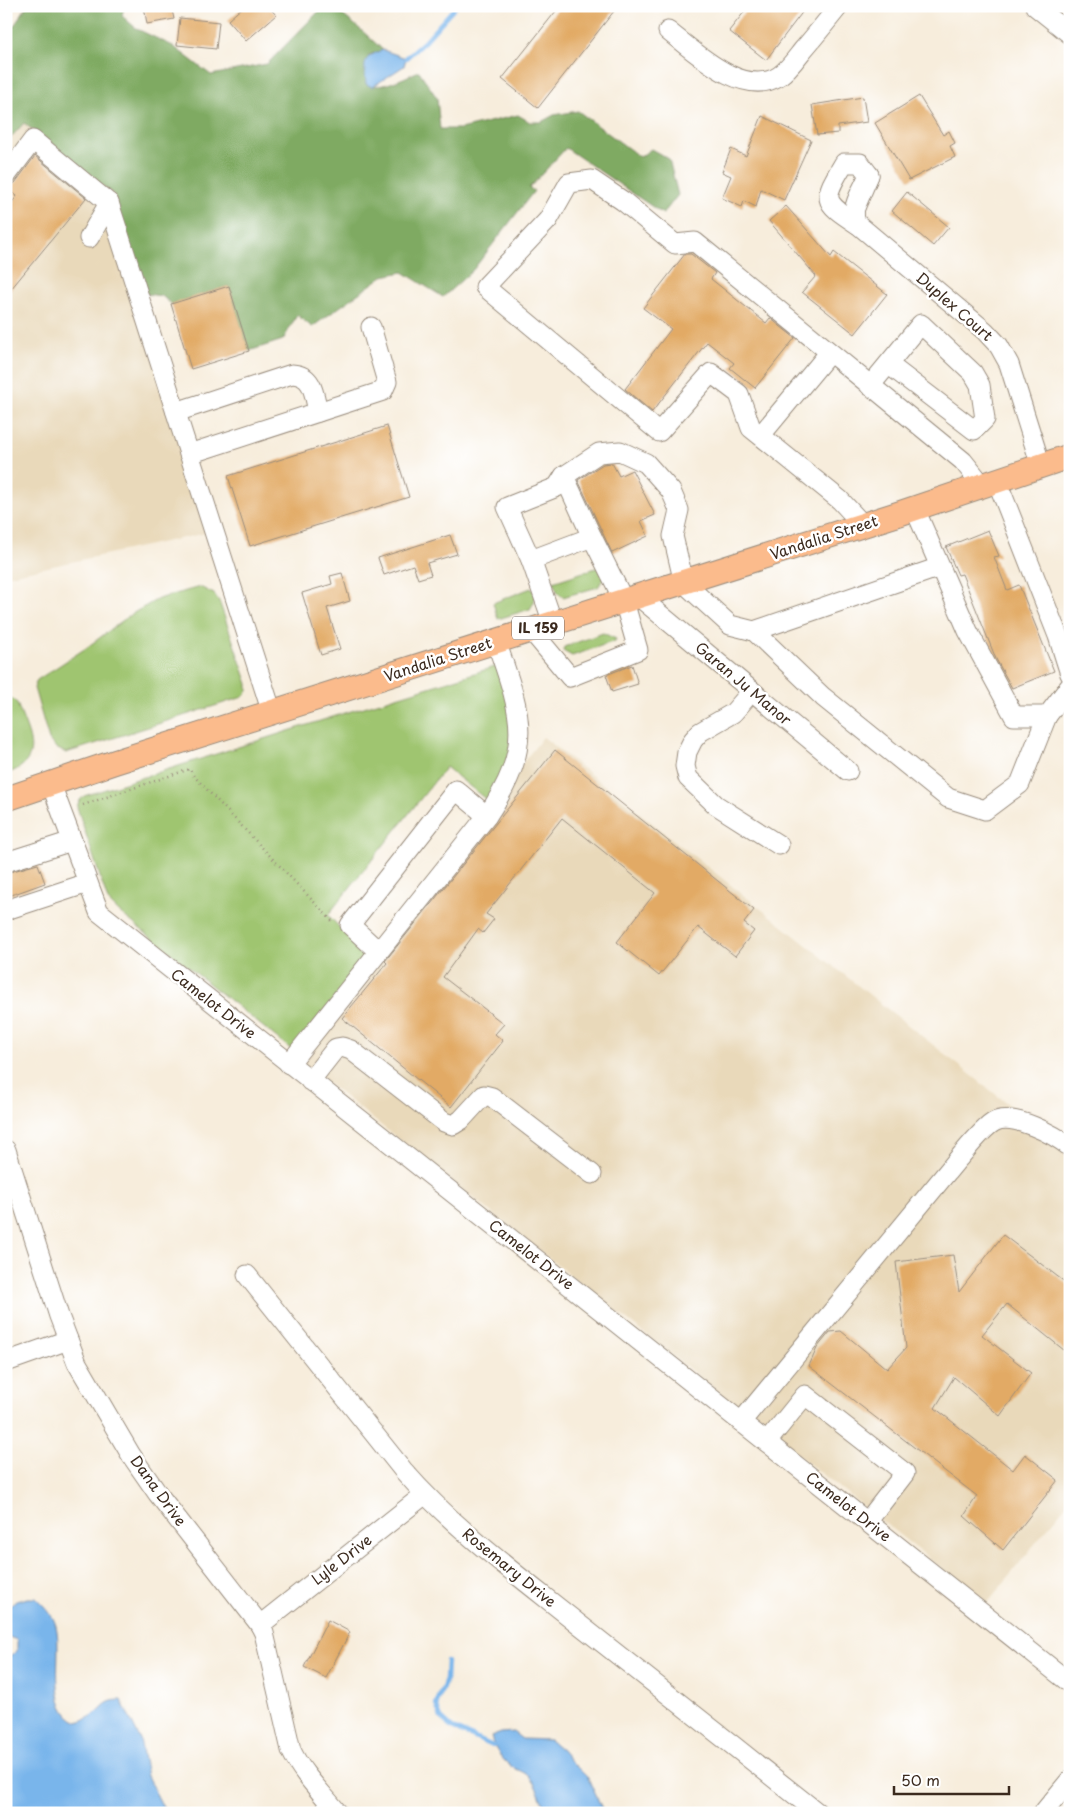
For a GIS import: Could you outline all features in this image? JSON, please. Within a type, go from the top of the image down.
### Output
[{"type":"main road","name":"Vandalia Street","points":[[6,799],[531,630],[863,526],[1070,456]]},
{"type":"street","points":[[668,31],[721,72],[740,79],[761,82],[778,77],[791,65],[839,6]]},
{"type":"street","points":[[1034,6],[1070,34]]},
{"type":"street","points":[[6,176],[33,140],[109,203],[272,713]]},
{"type":"street","points":[[863,526],[840,500],[751,428],[740,394],[711,373],[659,432],[485,287],[548,220],[568,184],[592,180],[624,201],[675,244],[694,242],[990,483],[1058,636],[1070,674]]},
{"type":"street","points":[[89,238],[109,203]]},
{"type":"street","name":"Duplex Court","points":[[857,224],[985,330],[999,346],[1010,364],[1041,466]]},
{"type":"street","points":[[870,386],[920,324],[973,373],[980,386],[985,419],[974,430],[888,364]]},
{"type":"street","points":[[189,454],[383,391],[387,382],[371,327]]},
{"type":"street","points":[[761,436],[829,353]]},
{"type":"street","points":[[176,412],[292,374],[304,376],[309,380],[318,412]]},
{"type":"street","points":[[553,623],[531,560],[507,507],[557,487],[564,476],[599,453],[620,451],[646,463],[671,491],[679,510],[673,536],[684,582],[730,625],[754,631],[823,697],[948,798],[985,810],[1020,784],[1047,716],[1070,686]]},
{"type":"street","points":[[531,630],[570,677],[638,650],[631,599],[592,537],[564,476]]},
{"type":"street","points":[[915,509],[968,632],[1014,716],[1047,716]]},
{"type":"street","points":[[531,560],[592,537]]},
{"type":"street","points":[[754,631],[940,567]]},
{"type":"street","name":"Garan Ju Manor","points":[[631,599],[752,691],[848,771]]},
{"type":"street","points":[[289,1064],[487,816],[510,776],[519,743],[518,706],[496,642]]},
{"type":"street","points":[[752,691],[733,713],[708,726],[693,740],[687,752],[685,766],[688,778],[716,805],[779,845]]},
{"type":"street","name":"Camelot Drive","points":[[51,784],[99,912],[1070,1683]]},
{"type":"street","points":[[378,951],[350,926],[456,790],[487,816]]},
{"type":"street","points":[[6,862],[72,840]]},
{"type":"street","points":[[6,910],[88,883]]},
{"type":"street","points":[[310,1081],[336,1048],[342,1046],[350,1050],[444,1122],[453,1125],[484,1095],[492,1097],[592,1174]]},
{"type":"street","points":[[741,1422],[958,1159],[995,1122],[1014,1119],[1059,1138],[1070,1147]]},
{"type":"street","name":"Dana Drive","points":[[6,1150],[77,1363],[131,1455],[158,1494],[260,1625],[264,1633],[291,1750],[307,1776],[338,1813]]},
{"type":"street","name":"Rosemary Drive","points":[[247,1275],[424,1495],[448,1518],[818,1813]]},
{"type":"street","points":[[6,1362],[68,1340]]},
{"type":"street","points":[[767,1442],[805,1395],[905,1474],[867,1522]]},
{"type":"street","name":"Lyle Drive","points":[[260,1625],[424,1495]]},
{"type":"street","points":[[1043,1813],[1070,1780]]},
{"type":"path","points":[[83,805],[190,770],[334,924]]},
{"type":"shaded area","points":[[24,123],[114,195],[206,533],[6,576],[6,143]]},
{"type":"shaded area","points":[[543,737],[1070,1153],[1070,1500],[987,1604],[292,1055]]},
{"type":"green space","points":[[27,6],[124,6],[122,16],[137,29],[173,46],[211,75],[267,64],[324,6],[330,7],[354,24],[383,50],[369,55],[366,84],[372,86],[385,85],[419,71],[437,98],[440,129],[460,129],[518,115],[530,122],[541,122],[554,115],[578,111],[640,157],[651,149],[669,159],[678,195],[663,214],[566,148],[529,188],[534,191],[473,270],[443,297],[403,272],[383,276],[312,327],[297,315],[283,340],[249,351],[229,286],[171,304],[162,296],[138,293],[114,195],[24,123],[6,143],[6,38]]},
{"type":"green space","points":[[602,566],[604,578],[598,587],[563,597],[558,593],[553,582]]},
{"type":"green space","points":[[200,587],[214,594],[219,601],[248,684],[248,691],[243,697],[66,753],[56,748],[49,740],[34,688],[37,680],[86,648],[130,615],[158,599]]},
{"type":"green space","points":[[531,588],[535,593],[534,602],[530,609],[498,619],[493,603]]},
{"type":"green space","points":[[603,633],[616,639],[615,641],[572,656],[563,651],[564,647]]},
{"type":"green space","points":[[504,664],[520,725],[494,806],[446,767],[328,915],[370,960],[297,1054],[108,901],[77,807],[79,801],[84,796]]},
{"type":"green space","points":[[6,698],[13,699],[17,703],[31,744],[30,753],[26,761],[19,768],[6,774]]},
{"type":"water","points":[[383,50],[406,58],[404,66],[372,87],[366,84],[366,62],[370,56]]},
{"type":"water","points":[[36,1598],[48,1610],[55,1622],[58,1638],[59,1693],[62,1705],[68,1715],[78,1722],[91,1716],[111,1701],[121,1700],[140,1739],[147,1776],[166,1813],[6,1813],[6,1659],[17,1651],[17,1640],[6,1636],[6,1610],[16,1601]]},
{"type":"water","points":[[513,1732],[522,1739],[550,1740],[562,1750],[588,1778],[604,1813],[547,1813],[533,1782],[526,1774],[506,1762],[492,1742],[491,1737],[501,1733]]},
{"type":"building","points":[[144,6],[171,6],[174,19],[147,24]]},
{"type":"building","points":[[244,6],[268,6],[276,15],[246,41],[228,20]]},
{"type":"building","points":[[560,6],[618,6],[538,108],[502,79]]},
{"type":"building","points":[[749,6],[807,6],[766,60],[729,31]]},
{"type":"building","points":[[180,18],[219,22],[216,49],[177,45]]},
{"type":"building","points":[[919,96],[943,135],[949,131],[955,143],[950,146],[955,157],[909,180],[875,123]]},
{"type":"building","points":[[863,97],[867,122],[838,126],[838,133],[817,135],[812,105]]},
{"type":"building","points":[[762,116],[811,140],[784,200],[761,189],[756,207],[744,201],[742,207],[722,198],[731,176],[722,172],[731,149],[746,156]]},
{"type":"building","points":[[35,156],[86,198],[6,295],[6,210],[17,196],[6,187],[15,183]]},
{"type":"building","points":[[907,192],[949,227],[933,246],[892,211]]},
{"type":"building","points":[[786,206],[831,257],[834,252],[887,294],[855,334],[802,292],[816,276],[769,221]]},
{"type":"building","points":[[685,254],[691,254],[715,273],[711,279],[766,323],[770,318],[795,338],[755,388],[730,368],[734,363],[707,342],[652,412],[625,389],[671,329],[643,308]]},
{"type":"building","points":[[229,286],[249,351],[191,369],[171,304]]},
{"type":"building","points":[[387,426],[409,497],[250,546],[228,476]]},
{"type":"building","points":[[612,463],[619,476],[632,470],[655,515],[641,521],[648,536],[612,553],[578,480],[603,464]]},
{"type":"building","points":[[988,530],[999,556],[994,557],[1007,590],[1019,585],[1054,671],[1012,688],[996,659],[962,574],[958,575],[946,547]]},
{"type":"building","points":[[450,535],[457,554],[427,563],[431,575],[418,579],[413,565],[384,575],[378,558]]},
{"type":"building","points":[[342,573],[350,601],[327,608],[340,649],[321,655],[302,593],[332,584],[330,576]]},
{"type":"building","points":[[632,665],[638,684],[612,692],[606,675]]},
{"type":"building","points":[[555,750],[754,910],[744,923],[754,931],[735,956],[698,927],[659,976],[617,942],[655,893],[562,818],[486,914],[494,919],[483,933],[478,929],[443,977],[504,1024],[495,1034],[503,1041],[451,1107],[342,1018],[387,963],[385,961]]},
{"type":"building","points":[[38,864],[45,883],[6,897],[6,873]]},
{"type":"building","points":[[1003,1235],[1070,1286],[1070,1355],[1007,1304],[982,1335],[1031,1373],[1000,1416],[954,1377],[935,1408],[1013,1470],[1025,1454],[1058,1480],[1003,1550],[964,1516],[977,1496],[809,1366],[817,1348],[830,1332],[841,1331],[887,1369],[906,1348],[896,1262],[953,1255],[959,1292]]},
{"type":"building","points":[[328,1620],[350,1632],[326,1678],[304,1667]]},
{"type":"waterway","points":[[406,58],[425,41],[456,6]]},
{"type":"waterway","points":[[447,1661],[446,1680],[436,1705],[441,1718],[452,1728],[493,1746]]}]
